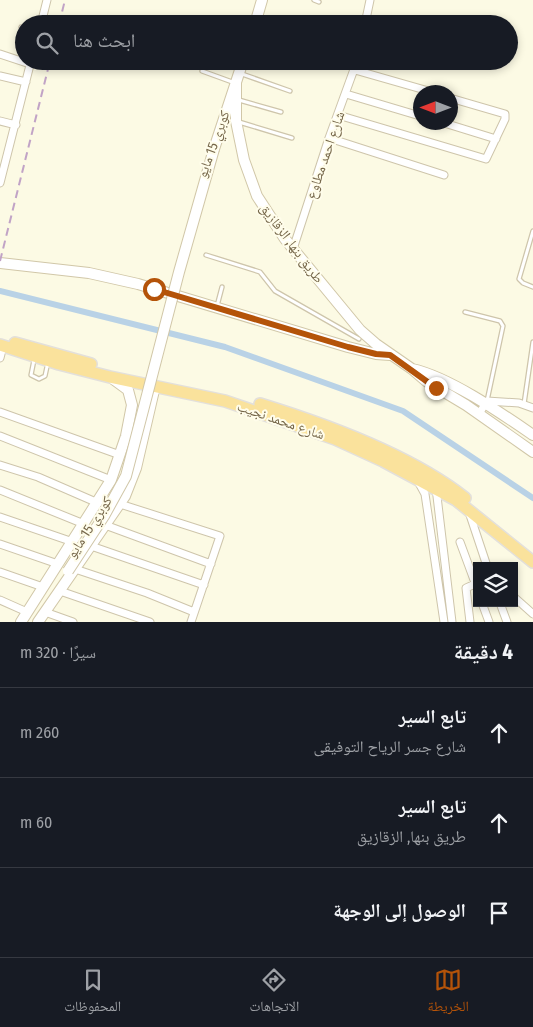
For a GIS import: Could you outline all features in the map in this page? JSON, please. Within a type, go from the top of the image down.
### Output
[{"type":"highway","name":"شارع محمد نجيب","points":[[1,343],[35,357],[50,357],[235,397],[295,420],[368,444],[435,477],[458,492],[526,549],[533,562]]},
{"type":"highway","name":"شارع محمد نجيب","points":[[1,343],[110,377],[210,397],[281,415]]},
{"type":"highway","name":"شارع محمد نجيب","points":[[295,420],[436,488],[526,549]]},
{"type":"main road","points":[[258,15],[262,0]]},
{"type":"main road","name":"طريق بنها, الزقازيق","points":[[240,70],[233,100],[236,122],[244,160],[256,196],[266,214],[360,335],[533,452]]},
{"type":"main road","name":"كوبري 15 مايو","points":[[212,149],[233,100]]},
{"type":"main road","name":"كوبري 15 مايو","points":[[27,612],[36,610],[66,568],[121,473],[177,256],[222,114],[233,100]]},
{"type":"main road","points":[[220,132],[230,129],[238,133]]},
{"type":"main road","points":[[0,256],[23,261],[31,266]]},
{"type":"main road","points":[[0,262],[20,267],[31,266],[104,276],[216,307],[348,347],[376,354],[390,355]]},
{"type":"main road","points":[[348,347],[360,335]]},
{"type":"main road","name":"طريق بنها, الزقازيق","points":[[412,369],[431,374],[486,402],[533,435]]},
{"type":"main road","points":[[66,568],[73,542],[111,480],[120,455],[130,413],[131,397],[125,387],[110,377]]},
{"type":"main road","points":[[21,622],[43,586],[91,546],[120,504],[136,468],[155,386]]},
{"type":"main road","name":"كوبري 15 مايو","points":[[38,622],[60,592],[59,585],[66,568]]},
{"type":"street","points":[[43,15],[47,0]]},
{"type":"street","points":[[367,15],[370,0]]},
{"type":"street","points":[[0,54],[15,58]]},
{"type":"street","points":[[0,183],[2,167],[16,125],[29,70]]},
{"type":"street","points":[[355,70],[413,87]]},
{"type":"street","name":"شارع احمد مطاوع","points":[[293,249],[329,138],[355,70]]},
{"type":"street","points":[[0,76],[26,82]]},
{"type":"street","points":[[346,94],[413,114]]},
{"type":"street","points":[[338,115],[484,159],[487,158],[505,119],[504,114],[458,100]]},
{"type":"street","points":[[0,121],[16,125]]},
{"type":"street","points":[[458,127],[496,139]]},
{"type":"street","points":[[329,138],[444,176]]},
{"type":"street","points":[[0,358],[1,343]]},
{"type":"street","points":[[479,414],[486,402],[524,404],[533,408]]},
{"type":"street","points":[[0,412],[120,455]]},
{"type":"street","points":[[0,436],[111,480]]},
{"type":"street","points":[[0,465],[38,477],[98,503]]},
{"type":"street","points":[[412,476],[425,494],[444,622]]},
{"type":"street","points":[[436,488],[452,622]]},
{"type":"street","points":[[0,490],[84,524]]},
{"type":"street","points":[[120,504],[220,536],[191,622]]},
{"type":"street","points":[[468,510],[486,562]]},
{"type":"street","points":[[0,517],[73,542]]},
{"type":"street","points":[[105,525],[211,564]]},
{"type":"street","points":[[460,542],[473,578]]},
{"type":"street","points":[[0,544],[66,568],[147,593],[194,612]]},
{"type":"street","points":[[91,546],[204,585]]},
{"type":"street","points":[[0,572],[43,586]]},
{"type":"street","points":[[470,622],[466,588],[473,587]]},
{"type":"street","points":[[60,592],[150,622]]},
{"type":"street","points":[[0,600],[27,612]]},
{"type":"street","points":[[518,601],[533,614]]},
{"type":"street","points":[[483,607],[489,622]]},
{"type":"street","points":[[501,607],[507,622]]},
{"type":"street","points":[[45,612],[73,622]]},
{"type":"lane","points":[[314,0],[319,2]]},
{"type":"lane","points":[[202,71],[290,91]]},
{"type":"lane","points":[[233,100],[281,112]]},
{"type":"lane","points":[[236,122],[292,138]]},
{"type":"lane","points":[[533,232],[519,275],[520,282],[533,287]]},
{"type":"lane","points":[[206,255],[260,272],[276,292],[360,335]]},
{"type":"lane","points":[[216,307],[222,287]]},
{"type":"lane","points":[[465,312],[500,321],[503,326],[486,402]]},
{"type":"lane","points":[[524,404],[533,342]]},
{"type":"lane","points":[[35,357],[31,372],[35,378],[41,379],[45,376],[50,357]]},
{"type":"waterway","points":[[0,291],[225,347],[403,411],[533,498]]},
{"type":"railway","points":[[61,15],[65,0]]},
{"type":"railway","points":[[0,261],[48,70]]},
{"type":"route","points":[[154,289],[348,347],[376,354],[390,355],[436,388]]}]
